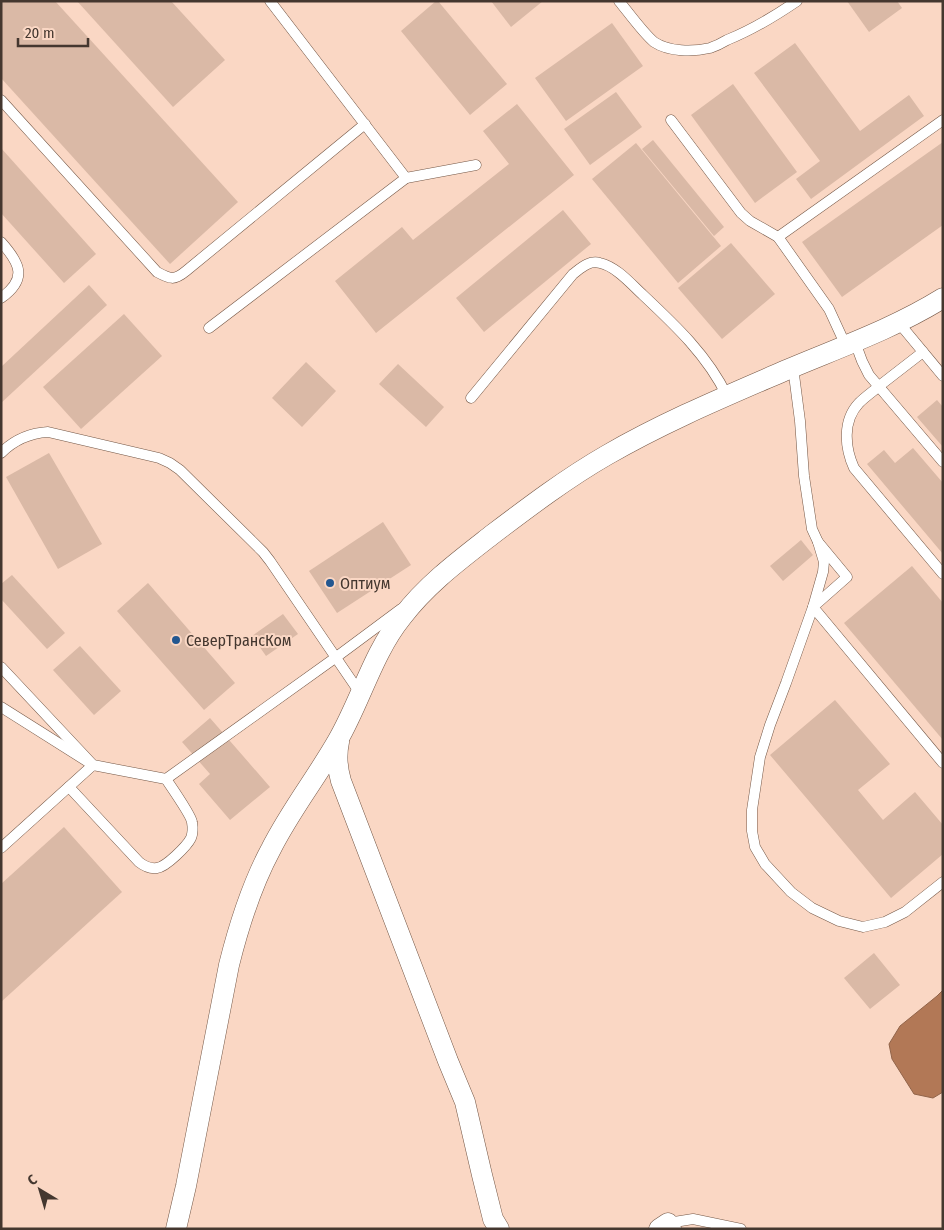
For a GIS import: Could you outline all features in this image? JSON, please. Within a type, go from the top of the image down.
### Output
[{"type":"street","points":[[176,1229],[229,965],[252,888],[271,848],[340,736],[360,693],[400,619],[420,595],[475,548],[560,486],[607,456],[663,426],[727,396],[899,323],[943,298]]},
{"type":"street","points":[[340,736],[336,753],[341,781],[465,1102],[493,1219],[499,1229]]},
{"type":"lane","points":[[270,1],[406,178]]},
{"type":"lane","points":[[619,1],[654,42],[668,48],[691,50],[710,48],[743,33],[777,15],[797,1]]},
{"type":"lane","points":[[1,100],[157,272],[168,278],[178,278],[365,124]]},
{"type":"lane","points":[[671,120],[741,213],[750,221],[778,237],[829,309],[869,375],[943,462]]},
{"type":"lane","points":[[778,237],[943,120]]},
{"type":"lane","points":[[209,328],[406,178],[476,165]]},
{"type":"lane","points":[[1,242],[13,256],[18,270],[17,282],[1,298]]},
{"type":"lane","points":[[471,398],[573,274],[586,264],[599,262],[624,277],[672,323],[713,371],[727,396]]},
{"type":"lane","points":[[899,323],[943,376]]},
{"type":"lane","points":[[923,352],[858,404],[847,428],[847,443],[854,468],[943,574]]},
{"type":"lane","points":[[793,367],[800,421],[804,476],[812,529],[824,562],[813,607],[760,757],[752,810],[754,847],[765,864],[791,892],[812,908],[839,920],[863,927],[885,922],[905,912],[943,882]]},
{"type":"lane","points":[[1,453],[24,436],[37,432],[48,432],[159,458],[170,463],[180,470],[263,552],[360,693]]},
{"type":"lane","points":[[813,607],[847,577],[818,542]]},
{"type":"lane","points":[[1,707],[93,765],[166,779],[420,595]]},
{"type":"lane","points":[[813,607],[943,763]]},
{"type":"lane","points":[[1,667],[93,765]]},
{"type":"lane","points":[[1,848],[93,765]]},
{"type":"lane","points":[[69,787],[139,862],[147,868],[157,868],[165,866],[183,848],[190,840],[193,831],[192,820],[166,779]]},
{"type":"lane","points":[[666,1227],[692,1219],[742,1229]]},
{"type":"shaded area","points":[[943,990],[943,1092],[933,1098],[914,1094],[892,1059],[889,1044],[900,1026]]},
{"type":"building","points":[[1,1],[55,1],[238,202],[170,264],[1,78]]},
{"type":"building","points":[[77,1],[171,1],[225,60],[173,107]]},
{"type":"building","points":[[438,1],[507,84],[470,115],[401,31]]},
{"type":"building","points":[[491,1],[543,1],[511,27]]},
{"type":"building","points":[[847,1],[897,1],[902,8],[869,32]]},
{"type":"building","points":[[612,23],[643,66],[566,121],[535,78]]},
{"type":"building","points":[[795,43],[860,131],[909,95],[924,116],[811,199],[796,179],[820,161],[754,73]]},
{"type":"building","points":[[733,84],[797,172],[755,203],[691,115]]},
{"type":"building","points":[[616,92],[642,127],[590,165],[564,129]]},
{"type":"building","points":[[517,104],[574,175],[376,333],[335,281],[402,227],[413,240],[509,164],[483,131]]},
{"type":"building","points":[[653,140],[724,227],[714,236],[642,149]]},
{"type":"building","points":[[943,142],[943,225],[842,297],[802,242]]},
{"type":"building","points":[[636,143],[721,246],[678,283],[592,179]]},
{"type":"building","points":[[1,148],[96,254],[64,283],[1,213]]},
{"type":"building","points":[[563,210],[591,244],[484,332],[456,298]]},
{"type":"building","points":[[731,243],[775,294],[722,339],[678,288]]},
{"type":"building","points":[[89,285],[107,305],[1,403],[1,367]]},
{"type":"building","points":[[124,314],[162,356],[81,429],[43,387]]},
{"type":"building","points":[[306,362],[336,391],[302,427],[272,398]]},
{"type":"building","points":[[398,364],[444,407],[426,427],[379,384]]},
{"type":"building","points":[[937,400],[943,407],[943,447],[917,417]]},
{"type":"building","points":[[913,448],[943,483],[943,554],[867,464],[884,450],[895,463]]},
{"type":"building","points":[[49,453],[102,544],[58,569],[6,477]]},
{"type":"building","points":[[383,522],[411,565],[337,613],[309,571]]},
{"type":"building","points":[[801,540],[813,555],[783,581],[770,566]]},
{"type":"building","points":[[912,566],[943,603],[943,740],[844,623]]},
{"type":"building","points":[[12,575],[65,633],[47,649],[1,599],[1,584]]},
{"type":"building","points":[[148,583],[235,683],[204,710],[117,611]]},
{"type":"building","points":[[283,614],[298,634],[266,656],[252,636]]},
{"type":"building","points":[[80,646],[121,691],[94,715],[53,670]]},
{"type":"building","points":[[835,700],[890,764],[858,790],[883,820],[915,792],[943,825],[943,854],[891,898],[770,755]]},
{"type":"building","points":[[210,718],[270,787],[230,820],[199,784],[210,774],[182,742]]},
{"type":"building","points":[[64,827],[122,892],[1,1002],[1,884]]},
{"type":"building","points":[[874,953],[900,985],[870,1009],[844,978]]},
{"type":"place","name":"Оптиум","points":[[330,583]]},
{"type":"place","name":"СеверТрансКом","points":[[176,640]]}]
